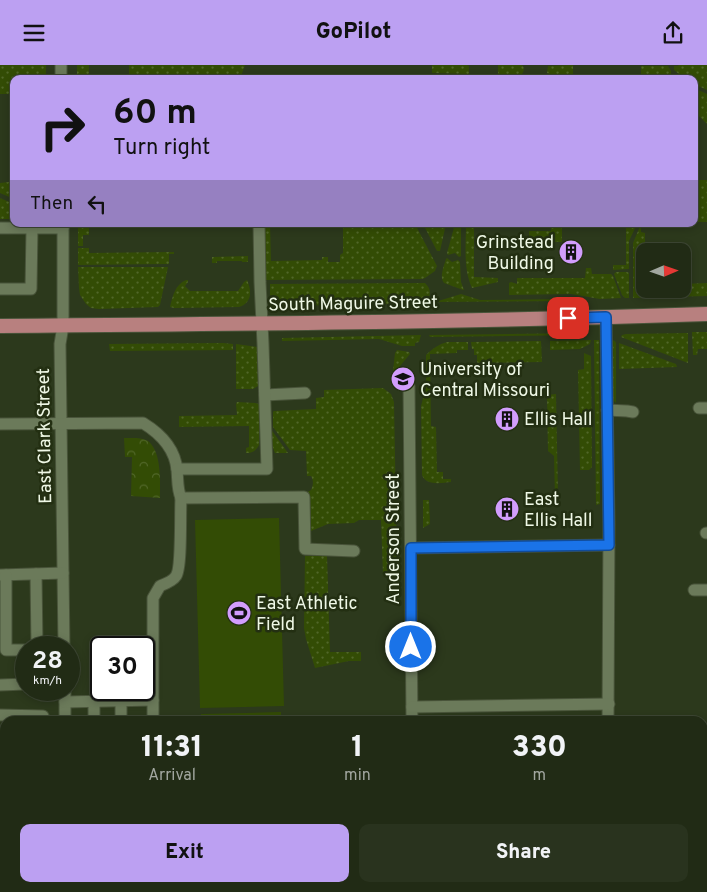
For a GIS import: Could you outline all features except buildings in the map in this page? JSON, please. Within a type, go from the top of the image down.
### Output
[{"type":"main road","name":"South Maguire Street","points":[[0,326],[262,324],[707,314]]},
{"type":"street","points":[[0,228],[48,227]]},
{"type":"street","name":"East Clark Street","points":[[63,227],[63,326],[60,344],[64,636]]},
{"type":"street","points":[[177,469],[267,469],[259,227]]},
{"type":"street","points":[[0,289],[31,289],[32,228]]},
{"type":"street","points":[[606,317],[609,545],[608,716]]},
{"type":"street","name":"Anderson Street","points":[[409,386],[412,716]]},
{"type":"street","points":[[265,395],[305,393]]},
{"type":"street","points":[[607,410],[633,412]]},
{"type":"street","points":[[0,425],[143,423],[161,436],[175,456],[177,469],[178,491],[181,498],[180,563],[177,576],[160,586],[153,598],[153,636]]},
{"type":"street","points":[[181,498],[304,497],[305,549],[354,551]]},
{"type":"street","points":[[411,548],[609,545]]},
{"type":"street","points":[[3,651],[3,575],[63,573]]},
{"type":"street","points":[[36,574],[37,636]]},
{"type":"street","points":[[694,590],[707,590]]},
{"type":"street","points":[[0,685],[15,685]]},
{"type":"street","points":[[65,716],[65,702],[94,701],[94,716]]},
{"type":"street","points":[[121,701],[121,716]]},
{"type":"street","points":[[152,701],[153,716]]},
{"type":"street","points":[[412,707],[609,704]]},
{"type":"street","points":[[0,715],[43,716]]},
{"type":"green space","points":[[0,65],[46,65],[46,75],[10,75],[10,94],[0,94]]},
{"type":"green space","points":[[77,65],[89,65],[89,75],[77,75]]},
{"type":"green space","points":[[129,65],[245,65],[241,75],[129,75]]},
{"type":"green space","points":[[432,65],[467,65],[469,66],[469,74],[432,73]]},
{"type":"green space","points":[[498,65],[522,65],[524,71],[522,74],[498,74]]},
{"type":"green space","points":[[573,65],[573,75],[552,75],[547,73],[548,66]]},
{"type":"green space","points":[[707,65],[707,90],[698,86],[698,75],[680,75],[674,70],[674,66]]},
{"type":"green space","points":[[641,66],[668,66],[671,75],[641,75]]},
{"type":"green space","points":[[698,90],[707,94],[707,124],[698,115]]},
{"type":"green space","points":[[10,174],[10,197],[0,193],[0,183],[9,182]]},
{"type":"green space","points":[[698,180],[707,180],[707,222],[698,222]]},
{"type":"green space","points":[[0,198],[10,202],[10,219],[0,219]]},
{"type":"green space","points":[[78,227],[89,227],[89,235],[83,235],[83,246],[78,246]]},
{"type":"green space","points":[[265,227],[270,227],[271,261],[322,260],[322,257],[328,257],[328,262],[340,262],[340,255],[343,253],[343,227],[417,227],[437,266],[435,271],[422,279],[265,280]]},
{"type":"green space","points":[[425,227],[445,227],[440,251],[437,251]]},
{"type":"green space","points":[[454,227],[461,227],[461,256],[459,257],[455,253],[448,255]]},
{"type":"green space","points":[[466,227],[474,227],[474,277],[498,278],[498,282],[472,288],[467,273]]},
{"type":"green space","points":[[551,227],[562,227],[562,242],[529,242],[529,231],[551,231]]},
{"type":"green space","points":[[626,227],[636,227],[629,241],[629,269],[613,270],[613,265],[626,265]]},
{"type":"green space","points":[[641,227],[641,232],[645,233],[645,243],[636,243],[636,298],[633,298],[633,243]]},
{"type":"green space","points":[[78,248],[89,248],[89,253],[174,252],[174,254],[169,254],[169,264],[78,265]]},
{"type":"green space","points":[[248,256],[248,262],[217,261],[217,263],[212,263],[212,257]]},
{"type":"green space","points":[[447,258],[452,262],[458,260],[460,262],[461,282],[464,290],[444,283],[442,271]]},
{"type":"green space","points":[[78,267],[168,267],[160,305],[158,307],[91,308],[80,295]]},
{"type":"green space","points":[[586,268],[591,268],[592,274],[611,274],[621,298],[600,299],[571,294],[509,295],[509,283],[517,284],[517,278],[585,278]]},
{"type":"green space","points":[[616,272],[629,273],[629,298],[625,298],[622,295],[614,274]]},
{"type":"green space","points":[[186,280],[188,282],[185,286],[190,291],[238,291],[247,280],[250,288],[249,300],[239,307],[170,307],[177,288]]},
{"type":"green space","points":[[425,283],[430,290],[428,303],[287,306],[286,304],[276,304],[276,301],[273,301],[270,295],[270,284]]},
{"type":"green space","points":[[707,283],[707,296],[691,296],[691,284]]},
{"type":"green space","points":[[461,294],[480,300],[566,299],[566,301],[435,302]]},
{"type":"green space","points":[[692,332],[707,332],[707,349],[698,349],[697,355],[693,355]]},
{"type":"green space","points":[[585,333],[585,335],[430,337],[429,335]]},
{"type":"green space","points":[[688,333],[688,363],[621,337],[626,334]]},
{"type":"green space","points":[[421,335],[419,342],[415,343],[415,346],[402,346],[379,339],[282,341],[282,338]]},
{"type":"green space","points":[[591,340],[590,344],[580,349],[550,350],[550,341]]},
{"type":"green space","points":[[594,340],[599,340],[600,504],[596,505]]},
{"type":"green space","points":[[612,340],[616,343],[616,403],[612,399]]},
{"type":"green space","points":[[541,341],[542,362],[477,363],[477,355],[474,355],[471,342]]},
{"type":"green space","points":[[447,342],[468,342],[468,350],[457,350],[457,353],[430,354],[431,426],[436,427],[437,472],[443,472],[443,479],[451,479],[451,482],[434,483],[424,479],[422,475],[421,406],[426,387],[426,355],[436,347]]},
{"type":"green space","points":[[619,343],[676,364],[677,367],[619,369]]},
{"type":"green space","points":[[109,344],[233,344],[233,350],[110,351]]},
{"type":"green space","points":[[236,344],[257,347],[258,386],[253,389],[236,389]]},
{"type":"green space","points":[[397,350],[409,352],[410,354],[395,372],[393,371]]},
{"type":"green space","points":[[584,353],[591,356],[592,467],[589,470],[580,470],[578,370],[584,369]]},
{"type":"green space","points":[[383,388],[391,394],[394,402],[397,565],[394,568],[393,574],[383,574],[381,520],[359,520],[354,523],[328,524],[311,531],[310,498],[306,493],[311,490],[313,482],[311,476],[307,476],[306,451],[290,450],[273,427],[274,411],[316,409],[316,398],[324,397],[324,390]]},
{"type":"green space","points":[[556,394],[558,497],[555,497],[554,456],[548,451],[547,395]]},
{"type":"green space","points":[[237,402],[259,404],[259,445],[252,452],[246,453],[246,448],[249,447],[249,426],[179,427],[179,416],[237,415]]},
{"type":"green space","points":[[270,428],[288,453],[275,453],[271,443]]},
{"type":"green space","points":[[124,438],[142,439],[148,441],[153,446],[158,460],[160,498],[131,496],[132,457],[125,457]]},
{"type":"green space","points":[[423,500],[429,500],[430,524],[423,528]]},
{"type":"green space","name":"East Athletic Field","points":[[279,518],[284,706],[200,708],[195,520]]},
{"type":"green space","points":[[305,556],[327,556],[330,652],[361,652],[361,661],[349,661],[315,668],[304,628]]},
{"type":"green space","points":[[281,712],[281,716],[201,716],[201,714]]},
{"type":"place","name":"Grinstead Building","points":[[571,252]]},
{"type":"place","name":"University of Central Missouri","points":[[403,379]]},
{"type":"place","name":"Ellis Hall","points":[[507,419]]},
{"type":"place","name":"East Ellis Hall","points":[[507,509]]},
{"type":"place","name":"East Athletic Field","points":[[239,613]]},
{"type":"route","points":[[411,647],[411,548],[609,545],[606,317],[568,318]]}]
